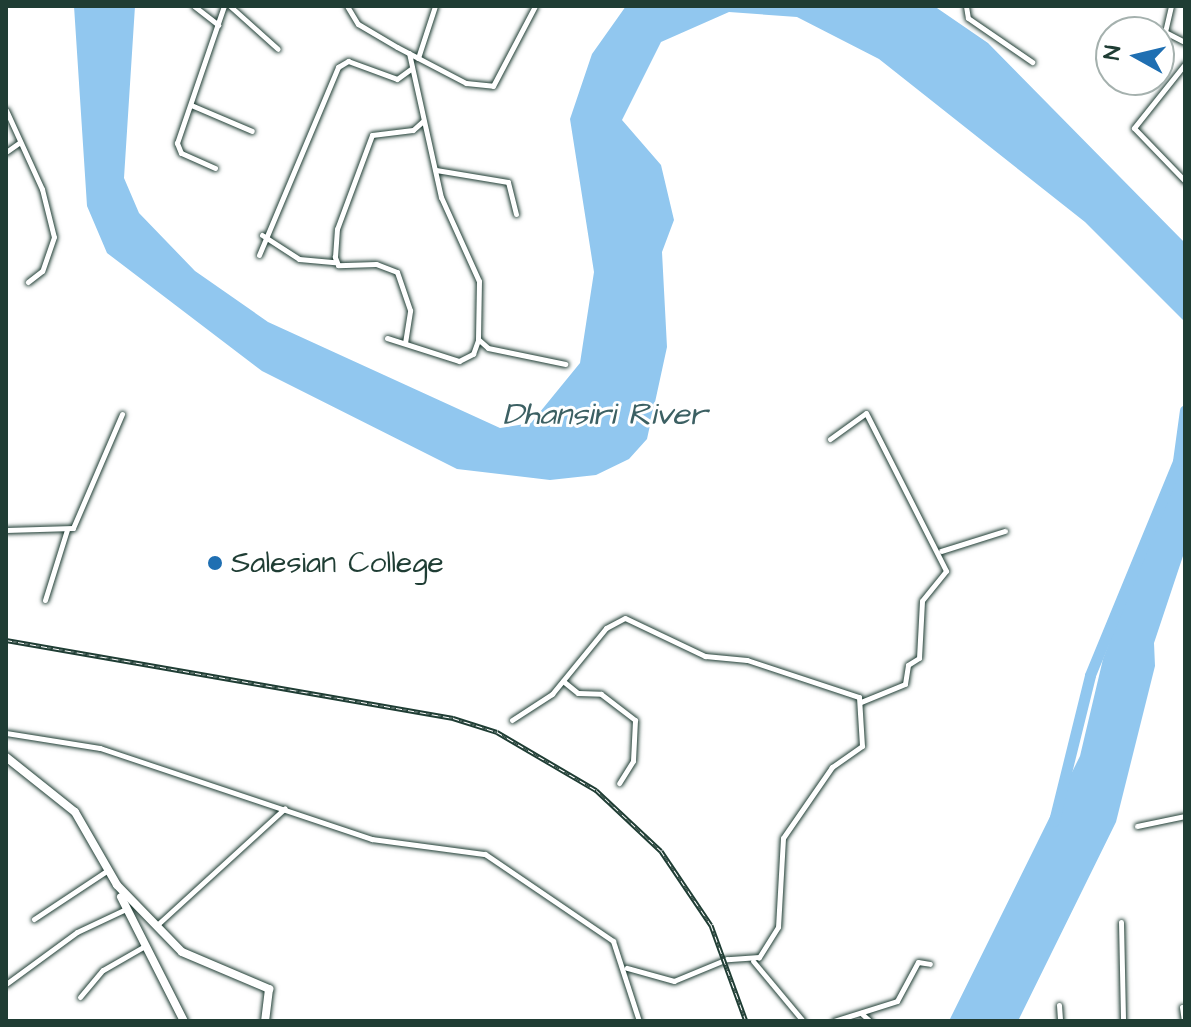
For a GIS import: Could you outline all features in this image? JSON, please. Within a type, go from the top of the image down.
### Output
[{"type":"highway","points":[[6,757],[75,812],[117,885],[143,947],[184,1021]]},
{"type":"highway","points":[[117,885],[155,926],[191,958],[269,989],[265,1021]]},
{"type":"street","points":[[194,6],[218,25]]},
{"type":"street","points":[[215,168],[177,147],[227,6],[278,49]]},
{"type":"street","points":[[347,6],[358,24],[418,58],[468,84],[496,85],[535,6]]},
{"type":"street","points":[[418,58],[435,6]]},
{"type":"street","points":[[966,6],[968,18],[1032,62]]},
{"type":"street","points":[[1171,6],[1165,32],[1185,42]]},
{"type":"street","points":[[387,338],[459,361],[473,354],[478,339],[479,281],[449,223],[409,53]]},
{"type":"street","points":[[259,255],[262,235],[338,67],[348,61],[397,79],[411,68]]},
{"type":"street","points":[[1185,64],[1134,128],[1185,181]]},
{"type":"street","points":[[191,105],[252,131]]},
{"type":"street","points":[[6,110],[42,189],[54,237],[42,271],[28,282]]},
{"type":"street","points":[[335,262],[337,229],[372,135],[413,130],[424,120]]},
{"type":"street","points":[[6,152],[19,143]]},
{"type":"street","points":[[436,170],[508,182],[516,214]]},
{"type":"street","points":[[262,235],[299,259],[397,272],[410,310],[405,343]]},
{"type":"street","points":[[478,339],[488,348],[565,364]]},
{"type":"street","points":[[830,439],[866,413],[941,551],[946,574],[922,601],[923,634],[905,684],[858,706]]},
{"type":"street","points":[[45,600],[67,530],[82,515],[122,414]]},
{"type":"street","points":[[6,530],[67,530]]},
{"type":"street","points":[[941,551],[1005,531]]},
{"type":"street","points":[[512,720],[563,681],[606,628],[627,618],[705,656],[747,660],[857,696],[862,746],[832,767],[786,832],[777,932],[753,961]]},
{"type":"street","points":[[563,681],[578,693],[601,694],[635,720],[633,761],[619,783]]},
{"type":"street","points":[[6,733],[100,748],[372,839],[485,854],[608,936],[627,968],[639,1021]]},
{"type":"street","points":[[155,926],[286,808]]},
{"type":"street","points":[[1137,826],[1185,816]]},
{"type":"street","points":[[34,919],[108,870]]},
{"type":"street","points":[[6,984],[77,932],[126,909]]},
{"type":"street","points":[[1121,922],[1123,1021]]},
{"type":"street","points":[[80,997],[103,970],[143,947]]},
{"type":"street","points":[[627,968],[674,981],[727,959],[753,961],[803,1021]]},
{"type":"street","points":[[834,1021],[897,1001],[916,964],[930,964]]},
{"type":"street","points":[[1059,1005],[1060,1021]]},
{"type":"street","points":[[1182,1007],[1184,1021]]},
{"type":"street","points":[[861,1013],[870,1021]]},
{"type":"water","name":"Dhansiri River","points":[[74,6],[135,6],[124,178],[139,213],[195,271],[268,322],[500,428],[531,423],[580,363],[594,272],[570,119],[592,54],[626,6],[934,6],[988,43],[1185,243],[1185,322],[1085,222],[879,59],[797,17],[729,12],[661,42],[622,120],[661,165],[674,220],[662,252],[667,347],[647,439],[629,459],[596,475],[550,480],[457,469],[262,371],[107,253],[87,206]]},
{"type":"water","points":[[1185,419],[1185,550],[1154,643],[1155,666],[1116,822],[1018,1021],[949,1021],[1080,756],[1103,659],[1178,461]]},
{"type":"waterway","name":"Dhansiri River","points":[[1054,821],[1090,675],[1178,461],[1185,410]]},
{"type":"railway","points":[[6,640],[453,718],[497,732],[596,790],[661,851],[711,925],[746,1021]]},
{"type":"place","name":"Salesian College","points":[[215,563]]}]
